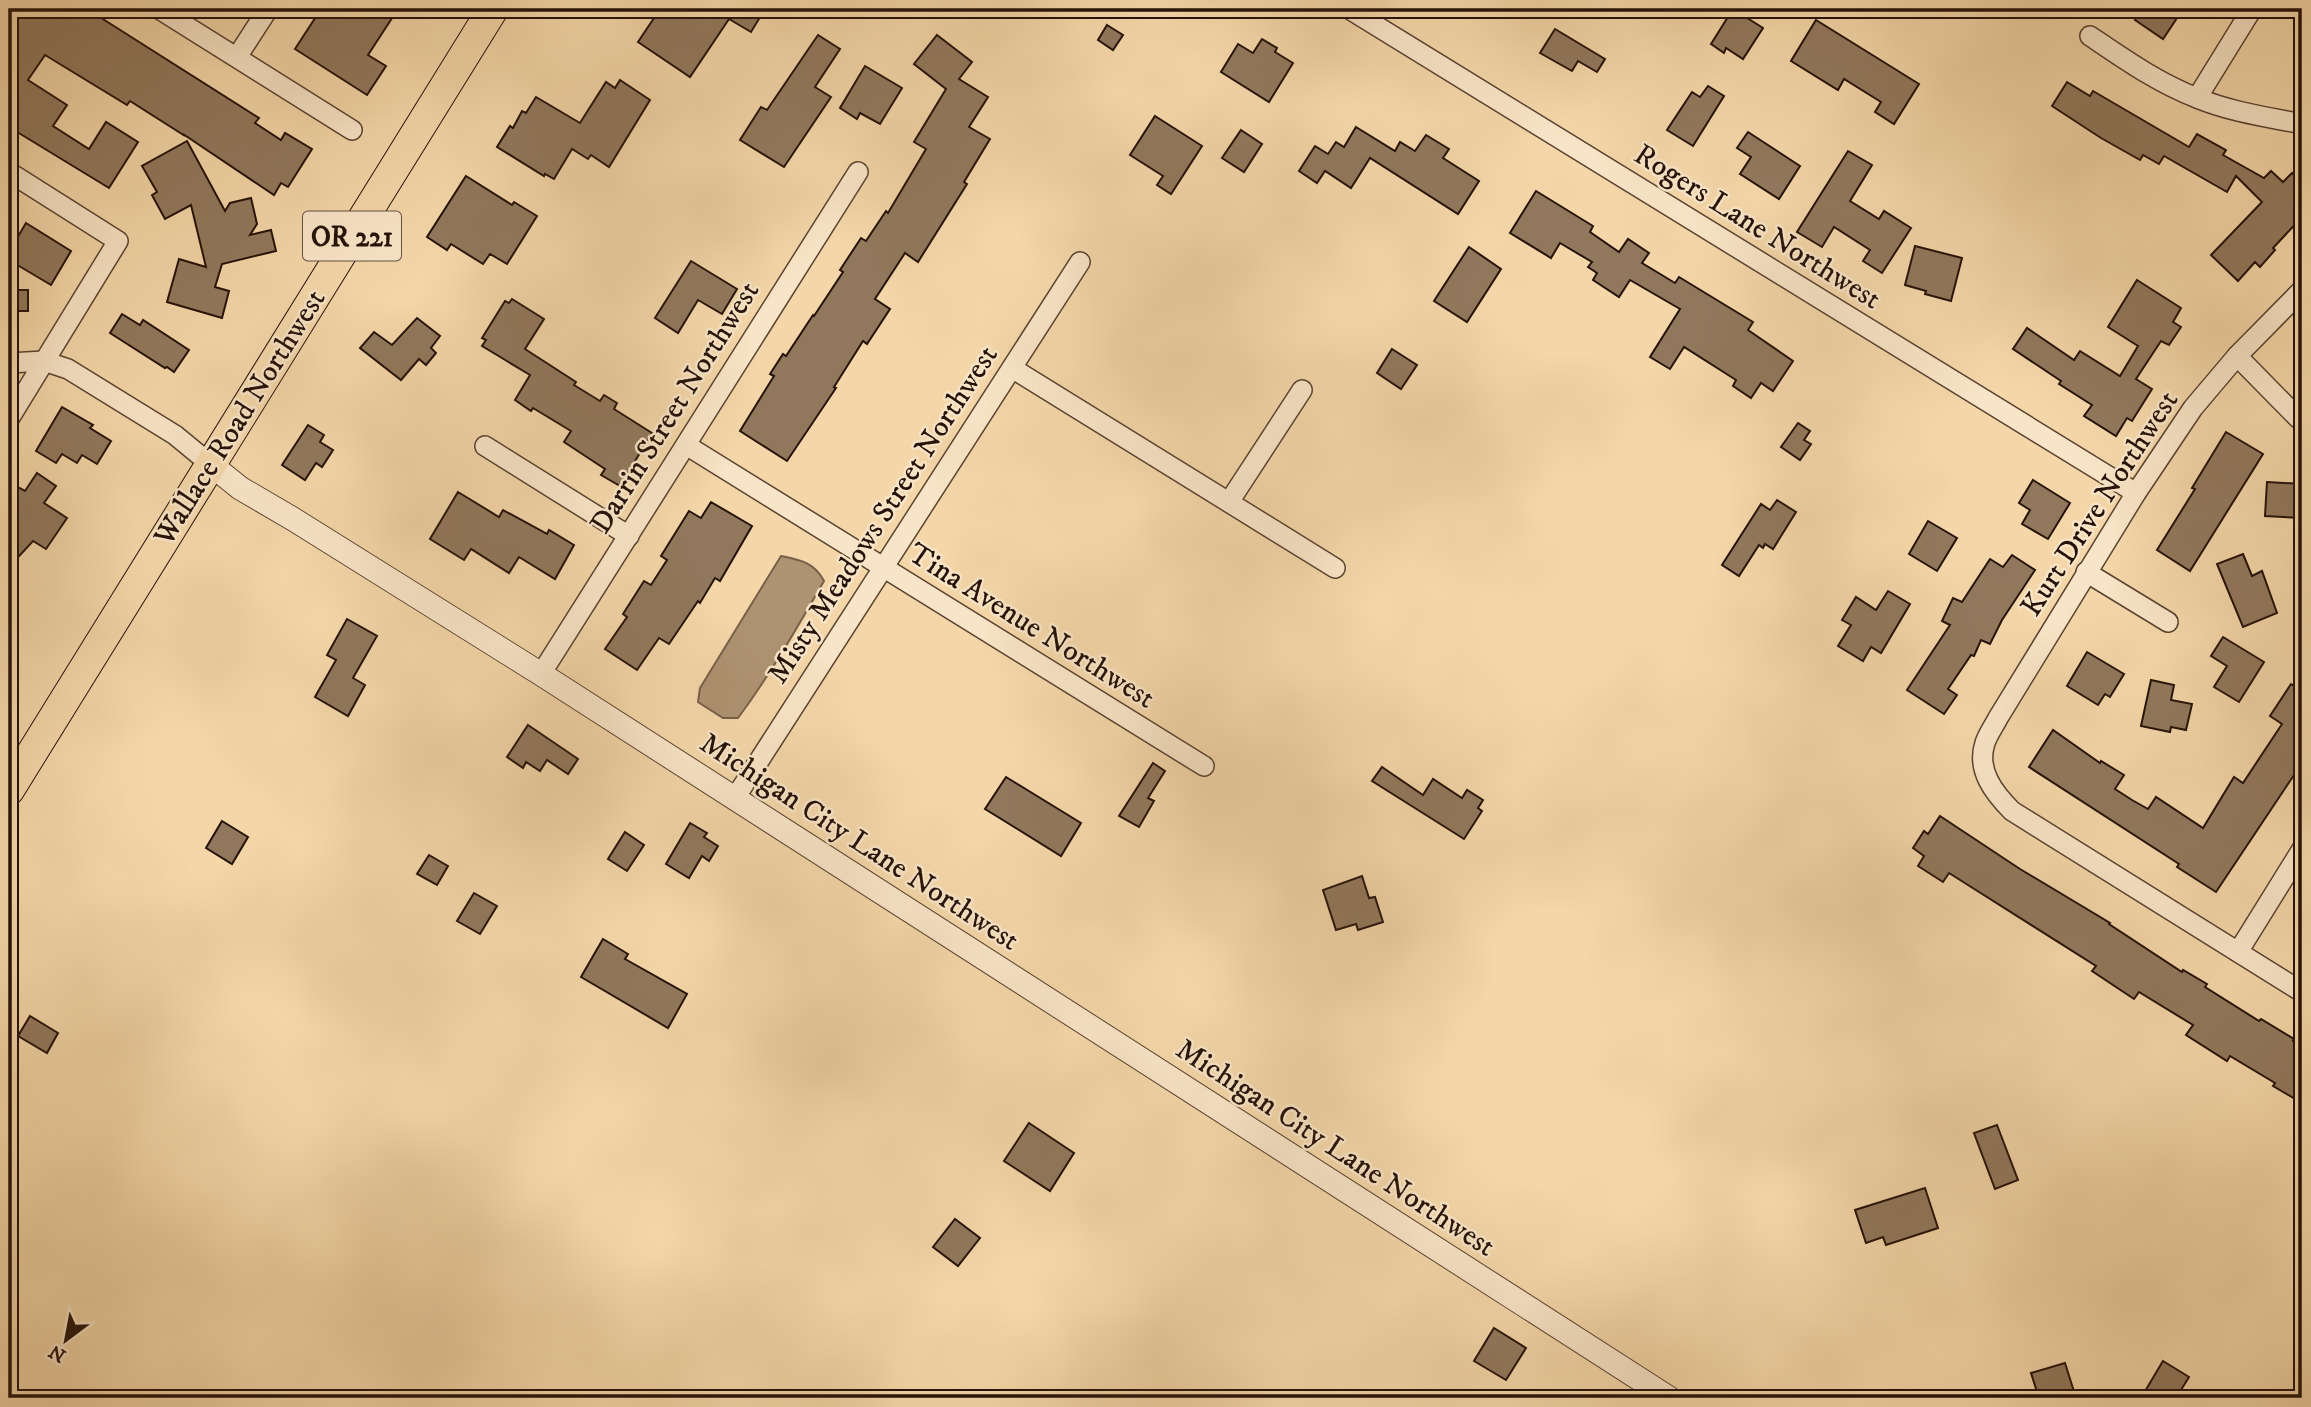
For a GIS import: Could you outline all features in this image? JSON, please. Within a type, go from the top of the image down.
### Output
[{"type":"main road","name":"Wallace Road Northwest","points":[[9,789],[493,9]]},
{"type":"street","points":[[159,9],[352,130]]},
{"type":"street","points":[[237,58],[268,9]]},
{"type":"street","name":"Rogers Lane Northwest","points":[[1349,9],[2137,492]]},
{"type":"street","points":[[2197,98],[2252,9]]},
{"type":"street","points":[[2090,36],[2153,78],[2197,98],[2234,110],[2302,124]]},
{"type":"street","points":[[9,172],[118,241],[9,419]]},
{"type":"street","name":"Darrin Street Northwest","points":[[541,674],[858,172]]},
{"type":"street","name":"Misty Meadows Street Northwest","points":[[735,798],[1080,262]]},
{"type":"street","name":"Kurt Drive Northwest","points":[[2238,952],[2012,811],[1994,794],[1984,770],[1984,744],[2086,572],[2193,408],[2237,356],[2302,290]]},
{"type":"street","points":[[2237,356],[2298,418]]},
{"type":"street","name":"Michigan City Lane Northwest","points":[[9,363],[44,361],[68,369],[175,435],[240,488],[541,674],[1669,1398]]},
{"type":"street","points":[[1012,368],[1335,568]]},
{"type":"street","points":[[1229,502],[1302,390]]},
{"type":"street","name":"Tina Avenue Northwest","points":[[686,445],[1204,766]]},
{"type":"street","points":[[485,446],[629,536]]},
{"type":"street","points":[[2086,572],[2168,622]]},
{"type":"street","points":[[2302,849],[2238,952],[2302,992]]},
{"type":"shaded area","points":[[781,556],[811,566],[824,581],[772,668],[738,718],[723,718],[698,702],[700,688]]},
{"type":"building","points":[[9,9],[87,9],[259,118],[255,123],[281,140],[285,133],[312,149],[288,187],[281,183],[274,195],[130,101],[127,105],[45,55],[28,80],[67,105],[53,126],[89,149],[106,122],[138,142],[109,188],[9,127]]},
{"type":"building","points":[[321,9],[385,9],[394,15],[368,55],[386,66],[367,95],[295,49]]},
{"type":"building","points":[[660,9],[765,9],[751,32],[729,19],[690,77],[638,42]]},
{"type":"building","points":[[1733,9],[1763,28],[1743,59],[1726,48],[1724,53],[1711,44]]},
{"type":"building","points":[[2142,9],[2183,9],[2163,39],[2135,20]]},
{"type":"building","points":[[1816,20],[1919,84],[1894,124],[1875,112],[1881,102],[1844,79],[1838,90],[1791,61]]},
{"type":"building","points":[[1107,25],[1123,35],[1113,50],[1098,40]]},
{"type":"building","points":[[1555,29],[1605,59],[1597,72],[1578,61],[1572,71],[1540,53]]},
{"type":"building","points":[[818,35],[840,49],[815,87],[831,97],[784,167],[740,140],[761,107],[767,110]]},
{"type":"building","points":[[937,35],[972,62],[959,79],[988,97],[969,127],[990,139],[964,182],[967,184],[918,262],[905,253],[875,299],[890,309],[867,344],[863,341],[834,387],[836,388],[787,461],[740,431],[774,376],[770,374],[783,354],[786,356],[814,316],[843,272],[840,270],[861,238],[866,241],[886,211],[888,213],[926,149],[914,142],[946,89],[914,64]]},
{"type":"building","points":[[1262,39],[1277,48],[1275,52],[1293,63],[1269,102],[1221,72],[1238,44],[1253,53]]},
{"type":"building","points":[[865,66],[902,88],[880,124],[860,113],[857,119],[840,108]]},
{"type":"building","points":[[620,80],[650,100],[609,167],[591,155],[588,159],[572,149],[554,179],[545,174],[544,176],[497,147],[510,126],[513,128],[522,111],[526,113],[536,97],[580,123],[606,82],[615,88]]},
{"type":"building","points":[[2067,82],[2090,96],[2093,91],[2189,147],[2197,134],[2226,150],[2223,155],[2264,178],[2271,171],[2283,182],[2292,173],[2302,183],[2302,217],[2273,248],[2275,250],[2260,267],[2255,262],[2238,281],[2211,255],[2262,202],[2236,176],[2227,192],[2164,156],[2159,164],[2143,155],[2140,160],[2101,138],[2052,106]]},
{"type":"building","points":[[1708,86],[1724,96],[1693,146],[1667,130],[1692,92],[1700,97]]},
{"type":"building","points":[[1155,116],[1202,146],[1171,194],[1157,185],[1163,176],[1130,155]]},
{"type":"building","points":[[1356,127],[1395,151],[1400,142],[1415,151],[1426,135],[1449,149],[1443,158],[1479,181],[1458,214],[1370,158],[1351,188],[1325,171],[1317,183],[1299,171],[1315,146],[1328,154],[1336,142],[1344,147]]},
{"type":"building","points":[[1241,130],[1262,144],[1244,172],[1222,158]]},
{"type":"building","points":[[1748,132],[1800,166],[1779,199],[1740,174],[1751,157],[1737,148]]},
{"type":"building","points":[[187,141],[225,211],[230,203],[251,198],[257,224],[250,235],[271,230],[276,251],[222,264],[215,287],[229,291],[222,318],[167,302],[179,259],[206,267],[191,205],[165,219],[152,195],[157,192],[142,166]]},
{"type":"building","points":[[1848,151],[1872,165],[1850,201],[1879,219],[1884,211],[1911,228],[1882,273],[1863,261],[1870,250],[1834,227],[1822,247],[1797,232]]},
{"type":"building","points":[[466,176],[512,205],[514,202],[537,216],[507,264],[490,254],[483,264],[451,244],[447,250],[427,237]]},
{"type":"building","points":[[1536,191],[1593,226],[1590,232],[1619,252],[1628,239],[1649,253],[1642,263],[1675,283],[1679,277],[1753,322],[1748,330],[1793,361],[1773,391],[1761,383],[1751,398],[1733,386],[1736,380],[1684,347],[1670,369],[1650,357],[1680,309],[1630,280],[1619,297],[1593,280],[1597,273],[1588,267],[1592,262],[1560,243],[1551,258],[1510,233]]},
{"type":"building","points":[[26,223],[71,251],[51,285],[9,260],[9,236],[16,240]]},
{"type":"building","points":[[1915,246],[1962,258],[1951,301],[1905,285]]},
{"type":"building","points":[[1469,247],[1501,269],[1467,322],[1434,301]]},
{"type":"building","points":[[691,261],[737,289],[722,314],[698,300],[678,333],[655,318]]},
{"type":"building","points":[[2137,280],[2181,308],[2173,322],[2181,327],[2169,345],[2161,341],[2136,379],[2152,389],[2132,421],[2127,418],[2116,436],[2084,416],[2092,405],[2013,349],[2027,328],[2074,360],[2080,351],[2120,376],[2138,346],[2108,327]]},
{"type":"building","points":[[9,290],[28,290],[28,311],[9,311]]},
{"type":"building","points":[[512,299],[544,319],[525,349],[600,401],[604,395],[617,403],[614,409],[652,433],[620,486],[601,475],[605,469],[564,442],[571,431],[515,400],[530,375],[482,346],[486,340],[482,338],[505,301],[509,303]]},
{"type":"building","points":[[122,314],[140,325],[143,320],[189,350],[174,372],[110,333]]},
{"type":"building","points":[[417,318],[440,336],[431,348],[436,353],[426,365],[419,359],[401,380],[360,348],[374,332],[392,345]]},
{"type":"building","points":[[1392,349],[1417,365],[1401,389],[1377,373]]},
{"type":"building","points":[[62,407],[93,425],[90,428],[111,441],[97,464],[82,455],[77,463],[62,454],[56,463],[36,451]]},
{"type":"building","points":[[1798,423],[1810,431],[1804,440],[1811,444],[1800,460],[1781,447]]},
{"type":"building","points":[[308,425],[324,435],[320,442],[333,450],[322,467],[316,463],[305,480],[282,465]]},
{"type":"building","points":[[2226,432],[2263,454],[2190,571],[2157,550]]},
{"type":"building","points":[[37,473],[56,486],[44,503],[67,518],[46,549],[33,541],[9,567],[9,493],[14,485],[25,491]]},
{"type":"building","points":[[2033,480],[2070,503],[2048,539],[2022,524],[2030,510],[2019,503]]},
{"type":"building","points":[[2267,482],[2302,484],[2302,518],[2265,516]]},
{"type":"building","points":[[458,492],[499,517],[503,510],[547,534],[549,530],[574,545],[555,579],[519,557],[509,573],[471,549],[464,560],[430,539]]},
{"type":"building","points":[[1777,500],[1796,512],[1773,549],[1765,544],[1763,548],[1759,545],[1739,576],[1722,565],[1761,504],[1770,510]]},
{"type":"building","points":[[711,502],[752,526],[720,581],[715,578],[669,644],[659,638],[637,670],[605,649],[627,617],[623,614],[644,581],[651,585],[667,560],[661,556],[689,511],[701,518]]},
{"type":"building","points":[[1928,521],[1957,538],[1937,571],[1909,554]]},
{"type":"building","points":[[2243,554],[2252,576],[2262,571],[2277,613],[2243,627],[2217,564]]},
{"type":"building","points":[[2012,555],[2035,570],[2002,620],[1990,644],[1981,640],[1974,656],[1971,655],[1948,689],[1957,695],[1944,714],[1907,690],[1950,625],[1942,621],[1953,598],[1962,602],[1990,559],[2003,567]]},
{"type":"building","points":[[1888,591],[1910,604],[1881,653],[1871,647],[1863,661],[1838,646],[1851,625],[1842,620],[1856,597],[1876,610]]},
{"type":"building","points":[[347,619],[377,636],[353,678],[365,685],[348,716],[315,697],[336,660],[327,655]]},
{"type":"building","points":[[2223,637],[2264,662],[2239,702],[2214,687],[2227,666],[2211,656]]},
{"type":"building","points":[[2087,652],[2124,674],[2110,697],[2105,694],[2098,705],[2067,686]]},
{"type":"building","points":[[2151,680],[2174,685],[2171,700],[2192,704],[2186,730],[2171,727],[2170,732],[2141,726]]},
{"type":"building","points":[[2291,684],[2302,691],[2302,763],[2216,892],[2177,867],[2179,864],[2029,767],[2053,730],[2100,763],[2101,761],[2124,775],[2115,789],[2148,809],[2156,797],[2203,828],[2234,777],[2243,783],[2282,724],[2270,716]]},
{"type":"building","points":[[528,725],[578,759],[568,774],[547,760],[540,771],[526,762],[523,768],[507,757]]},
{"type":"building","points":[[1153,763],[1165,771],[1148,798],[1154,801],[1139,827],[1119,816]]},
{"type":"building","points":[[1382,767],[1423,795],[1433,779],[1462,798],[1467,790],[1483,800],[1478,808],[1482,811],[1464,839],[1372,781]]},
{"type":"building","points":[[1006,777],[1081,823],[1061,856],[985,809]]},
{"type":"building","points":[[1940,816],[2020,869],[2110,923],[2182,972],[2183,970],[2207,984],[2205,987],[2259,1021],[2261,1019],[2294,1039],[2293,1041],[2302,1046],[2302,1103],[2230,1056],[2227,1061],[2186,1035],[2193,1025],[2139,992],[2134,999],[2092,971],[2096,966],[1949,873],[1943,882],[1918,866],[1924,856],[1913,848],[1924,831],[1928,834]]},
{"type":"building","points":[[222,821],[248,837],[232,864],[206,848]]},
{"type":"building","points":[[690,823],[707,833],[704,837],[718,846],[709,861],[702,856],[689,878],[666,864]]},
{"type":"building","points":[[625,832],[644,845],[627,871],[608,859]]},
{"type":"building","points":[[429,855],[448,866],[437,885],[417,874]]},
{"type":"building","points":[[1362,876],[1369,898],[1375,897],[1383,922],[1358,930],[1356,924],[1336,930],[1323,890]]},
{"type":"building","points":[[474,893],[497,906],[480,934],[457,921]]},
{"type":"building","points":[[603,939],[628,954],[625,959],[687,994],[668,1028],[581,977]]},
{"type":"building","points":[[30,1016],[58,1033],[47,1053],[18,1036]]},
{"type":"building","points":[[1029,1123],[1074,1153],[1050,1191],[1004,1161]]},
{"type":"building","points":[[1997,1125],[2018,1180],[1995,1189],[1974,1133]]},
{"type":"building","points":[[1925,1188],[1938,1228],[1886,1245],[1883,1237],[1866,1243],[1855,1210]]},
{"type":"building","points":[[955,1219],[980,1238],[958,1266],[933,1247]]},
{"type":"building","points":[[1494,1328],[1526,1348],[1506,1380],[1474,1361]]},
{"type":"building","points":[[2163,1361],[2189,1377],[2176,1398],[2141,1398]]},
{"type":"building","points":[[2065,1363],[2076,1398],[2039,1398],[2031,1373]]}]
